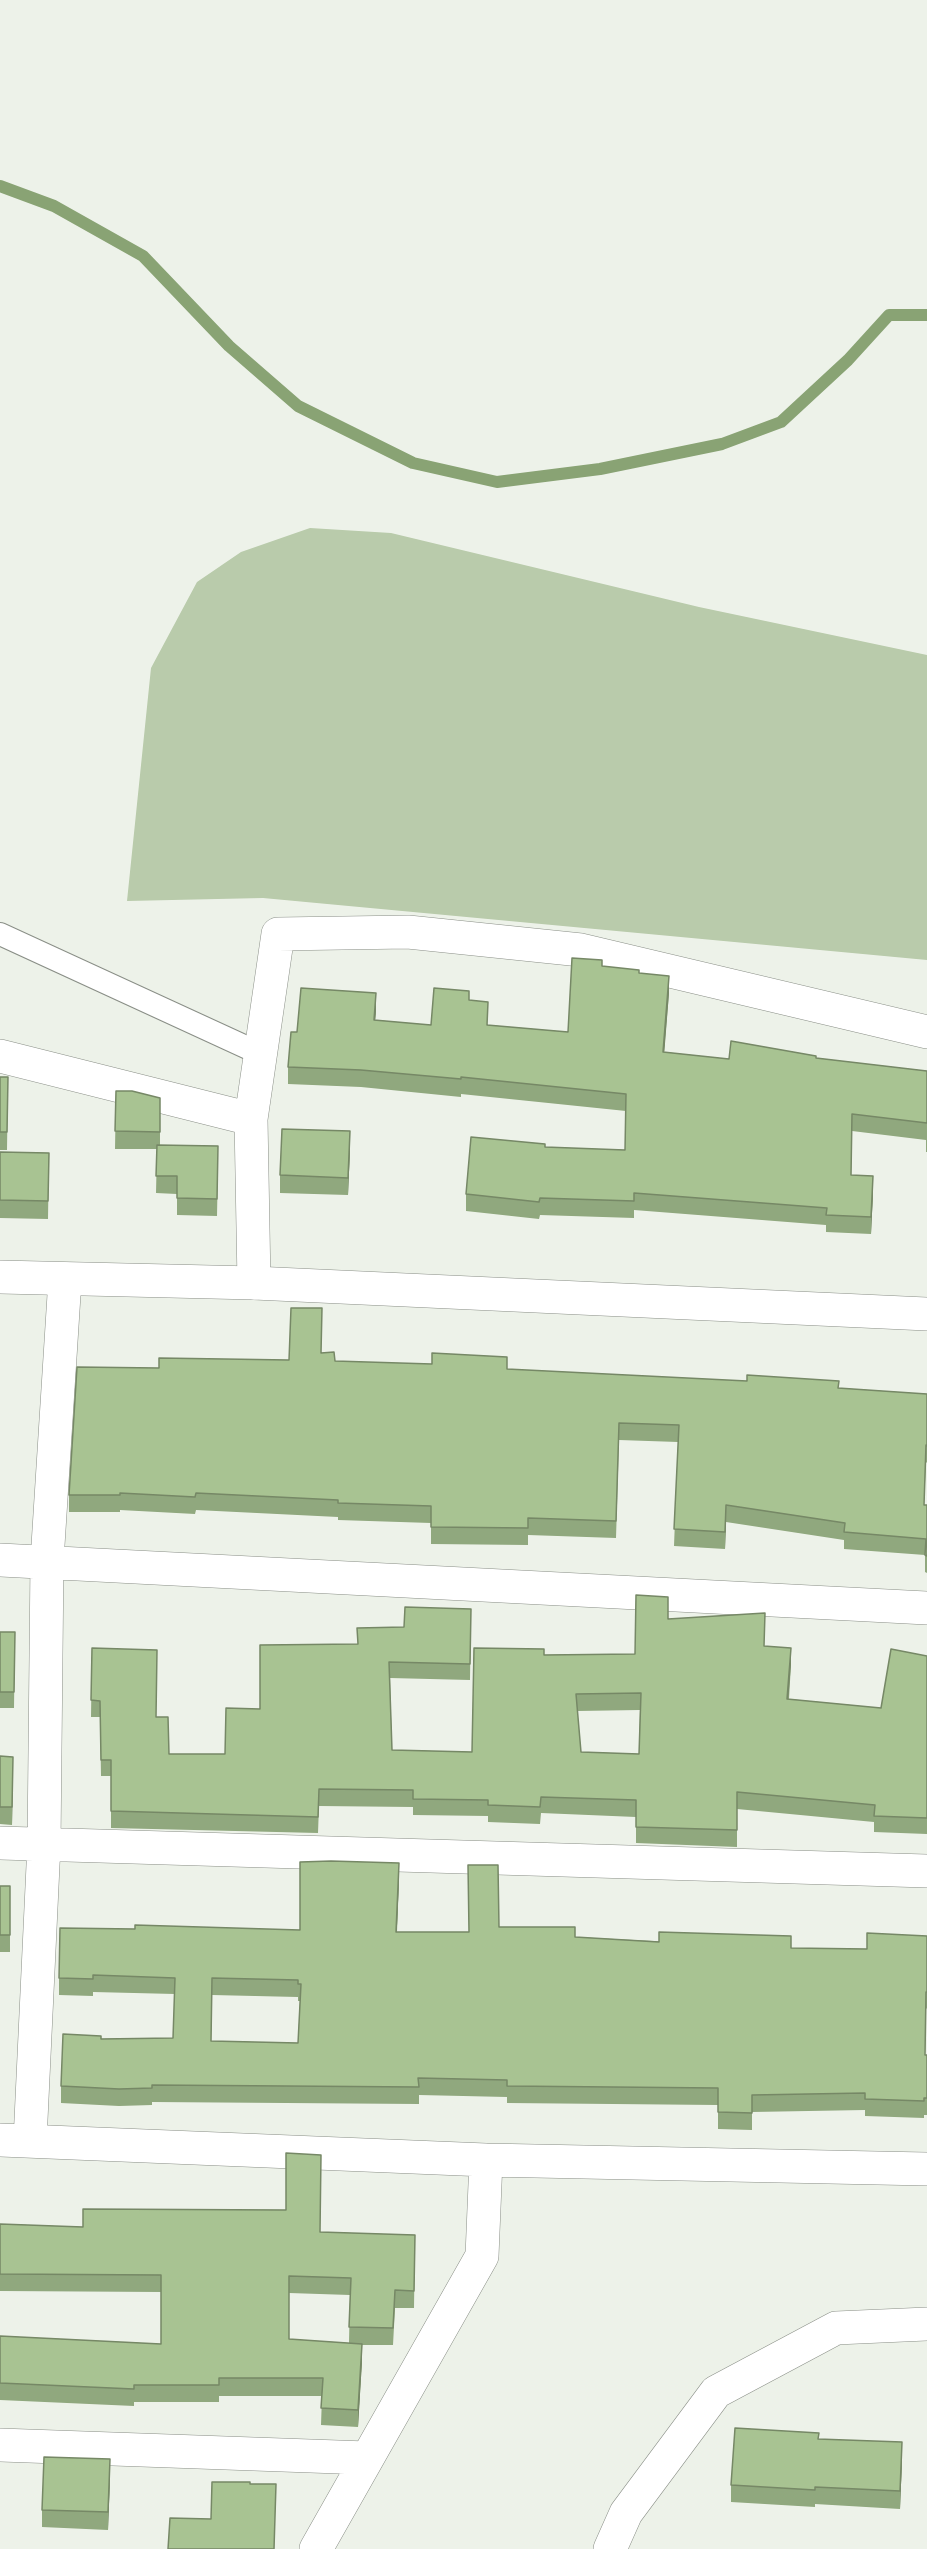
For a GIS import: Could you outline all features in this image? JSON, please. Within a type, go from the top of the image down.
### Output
[{"type":"street","points":[[254,1283],[251,1119],[279,934],[408,932],[581,950],[927,1032]]},
{"type":"street","points":[[0,1056],[251,1119]]},
{"type":"street","points":[[0,1277],[254,1283],[927,1314]]},
{"type":"street","points":[[65,1279],[46,1561],[44,1844],[15,2141],[486,2160],[927,2169]]},
{"type":"street","points":[[0,1560],[927,1608]]},
{"type":"street","points":[[0,1843],[927,1871]]},
{"type":"street","points":[[316,2549],[482,2256],[486,2160]]},
{"type":"street","points":[[610,2549],[626,2513],[716,2392],[836,2328],[927,2324]]},
{"type":"street","points":[[0,2445],[367,2458]]},
{"type":"lane","points":[[0,934],[261,1054]]},
{"type":"green space","points":[[310,528],[391,533],[699,607],[927,655],[927,960],[263,898],[127,901],[151,668],[197,582],[241,552]]},
{"type":"building","points":[[572,958],[602,960],[602,966],[669,976],[663,1052],[729,1059],[731,1041],[816,1056],[816,1058],[927,1071],[927,1123],[852,1114],[851,1175],[873,1176],[871,1217],[826,1215],[827,1208],[634,1193],[634,1201],[540,1198],[539,1202],[466,1194],[471,1137],[545,1144],[545,1147],[625,1150],[626,1094],[461,1077],[461,1079],[361,1070],[288,1067],[291,1032],[297,1032],[301,988],[376,993],[374,1020],[431,1025],[434,988],[469,991],[469,1000],[488,1002],[487,1025],[568,1032]]},
{"type":"building","points":[[0,1077],[8,1077],[7,1132],[0,1132]]},
{"type":"building","points":[[116,1091],[132,1091],[160,1098],[160,1132],[115,1131]]},
{"type":"building","points":[[282,1129],[350,1131],[348,1178],[280,1175]]},
{"type":"building","points":[[157,1145],[218,1146],[217,1199],[177,1198],[177,1176],[156,1176]]},
{"type":"building","points":[[0,1152],[49,1153],[48,1201],[0,1200]]},
{"type":"building","points":[[291,1308],[322,1308],[321,1353],[334,1352],[335,1361],[432,1364],[432,1353],[507,1357],[507,1369],[747,1381],[747,1375],[839,1381],[838,1388],[927,1394],[924,1505],[927,1505],[927,1556],[925,1555],[926,1539],[844,1532],[845,1523],[726,1505],[725,1532],[674,1529],[679,1425],[619,1423],[616,1521],[528,1518],[528,1528],[431,1527],[431,1506],[338,1503],[338,1500],[196,1493],[195,1497],[120,1493],[120,1495],[69,1495],[77,1367],[159,1368],[159,1358],[289,1360]]},
{"type":"building","points":[[636,1595],[668,1597],[668,1619],[765,1613],[764,1646],[791,1648],[787,1699],[881,1708],[891,1649],[927,1656],[927,1818],[874,1816],[875,1805],[737,1792],[737,1830],[636,1827],[636,1800],[541,1797],[540,1807],[488,1805],[488,1800],[413,1799],[413,1790],[319,1789],[318,1817],[111,1811],[111,1760],[101,1760],[100,1701],[91,1700],[92,1648],[157,1650],[156,1717],[168,1717],[169,1754],[225,1754],[226,1708],[260,1709],[260,1645],[358,1644],[357,1628],[404,1627],[405,1607],[471,1609],[470,1664],[389,1662],[392,1750],[472,1752],[474,1648],[544,1649],[544,1655],[635,1654]],"holes":[[[641,1693],[639,1754],[581,1752],[576,1694]]]},
{"type":"building","points":[[0,1632],[15,1632],[14,1692],[0,1692]]},
{"type":"building","points":[[0,1756],[13,1757],[12,1807],[0,1807]]},
{"type":"building","points":[[300,1862],[399,1863],[396,1932],[469,1932],[468,1865],[498,1865],[499,1927],[575,1927],[575,1937],[659,1942],[659,1932],[791,1936],[791,1948],[867,1949],[867,1933],[927,1936],[925,2055],[927,2055],[927,2098],[924,2098],[924,2101],[865,2099],[865,2093],[752,2095],[752,2113],[718,2112],[718,2088],[507,2086],[507,2080],[418,2078],[419,2087],[152,2085],[152,2088],[119,2089],[61,2086],[63,2034],[101,2036],[101,2039],[173,2038],[175,1978],[93,1975],[93,1979],[59,1978],[60,1928],[135,1929],[135,1925],[300,1930]],"holes":[[[212,1978],[298,1980],[298,1984],[301,1984],[298,2043],[211,2041]]]},
{"type":"building","points":[[0,1886],[10,1886],[10,1935],[0,1935]]},
{"type":"building","points":[[286,2153],[321,2155],[320,2232],[415,2235],[414,2291],[395,2290],[393,2328],[349,2327],[351,2278],[289,2276],[289,2339],[362,2344],[358,2410],[321,2408],[323,2378],[219,2378],[219,2385],[134,2385],[134,2389],[0,2383],[0,2336],[161,2344],[161,2275],[0,2274],[0,2224],[83,2227],[83,2209],[286,2210]]},
{"type":"building","points":[[735,2428],[819,2433],[818,2439],[902,2442],[900,2491],[815,2487],[815,2490],[731,2485]]},
{"type":"building","points":[[44,2457],[110,2459],[108,2512],[42,2510]]},
{"type":"building","points":[[212,2482],[276,2484],[274,2549],[168,2549],[170,2518],[211,2519]]},
{"type":"waterway","points":[[0,186],[54,206],[143,256],[229,346],[298,406],[413,463],[497,482],[600,469],[722,444],[781,422],[848,360],[889,315],[927,315]]}]
